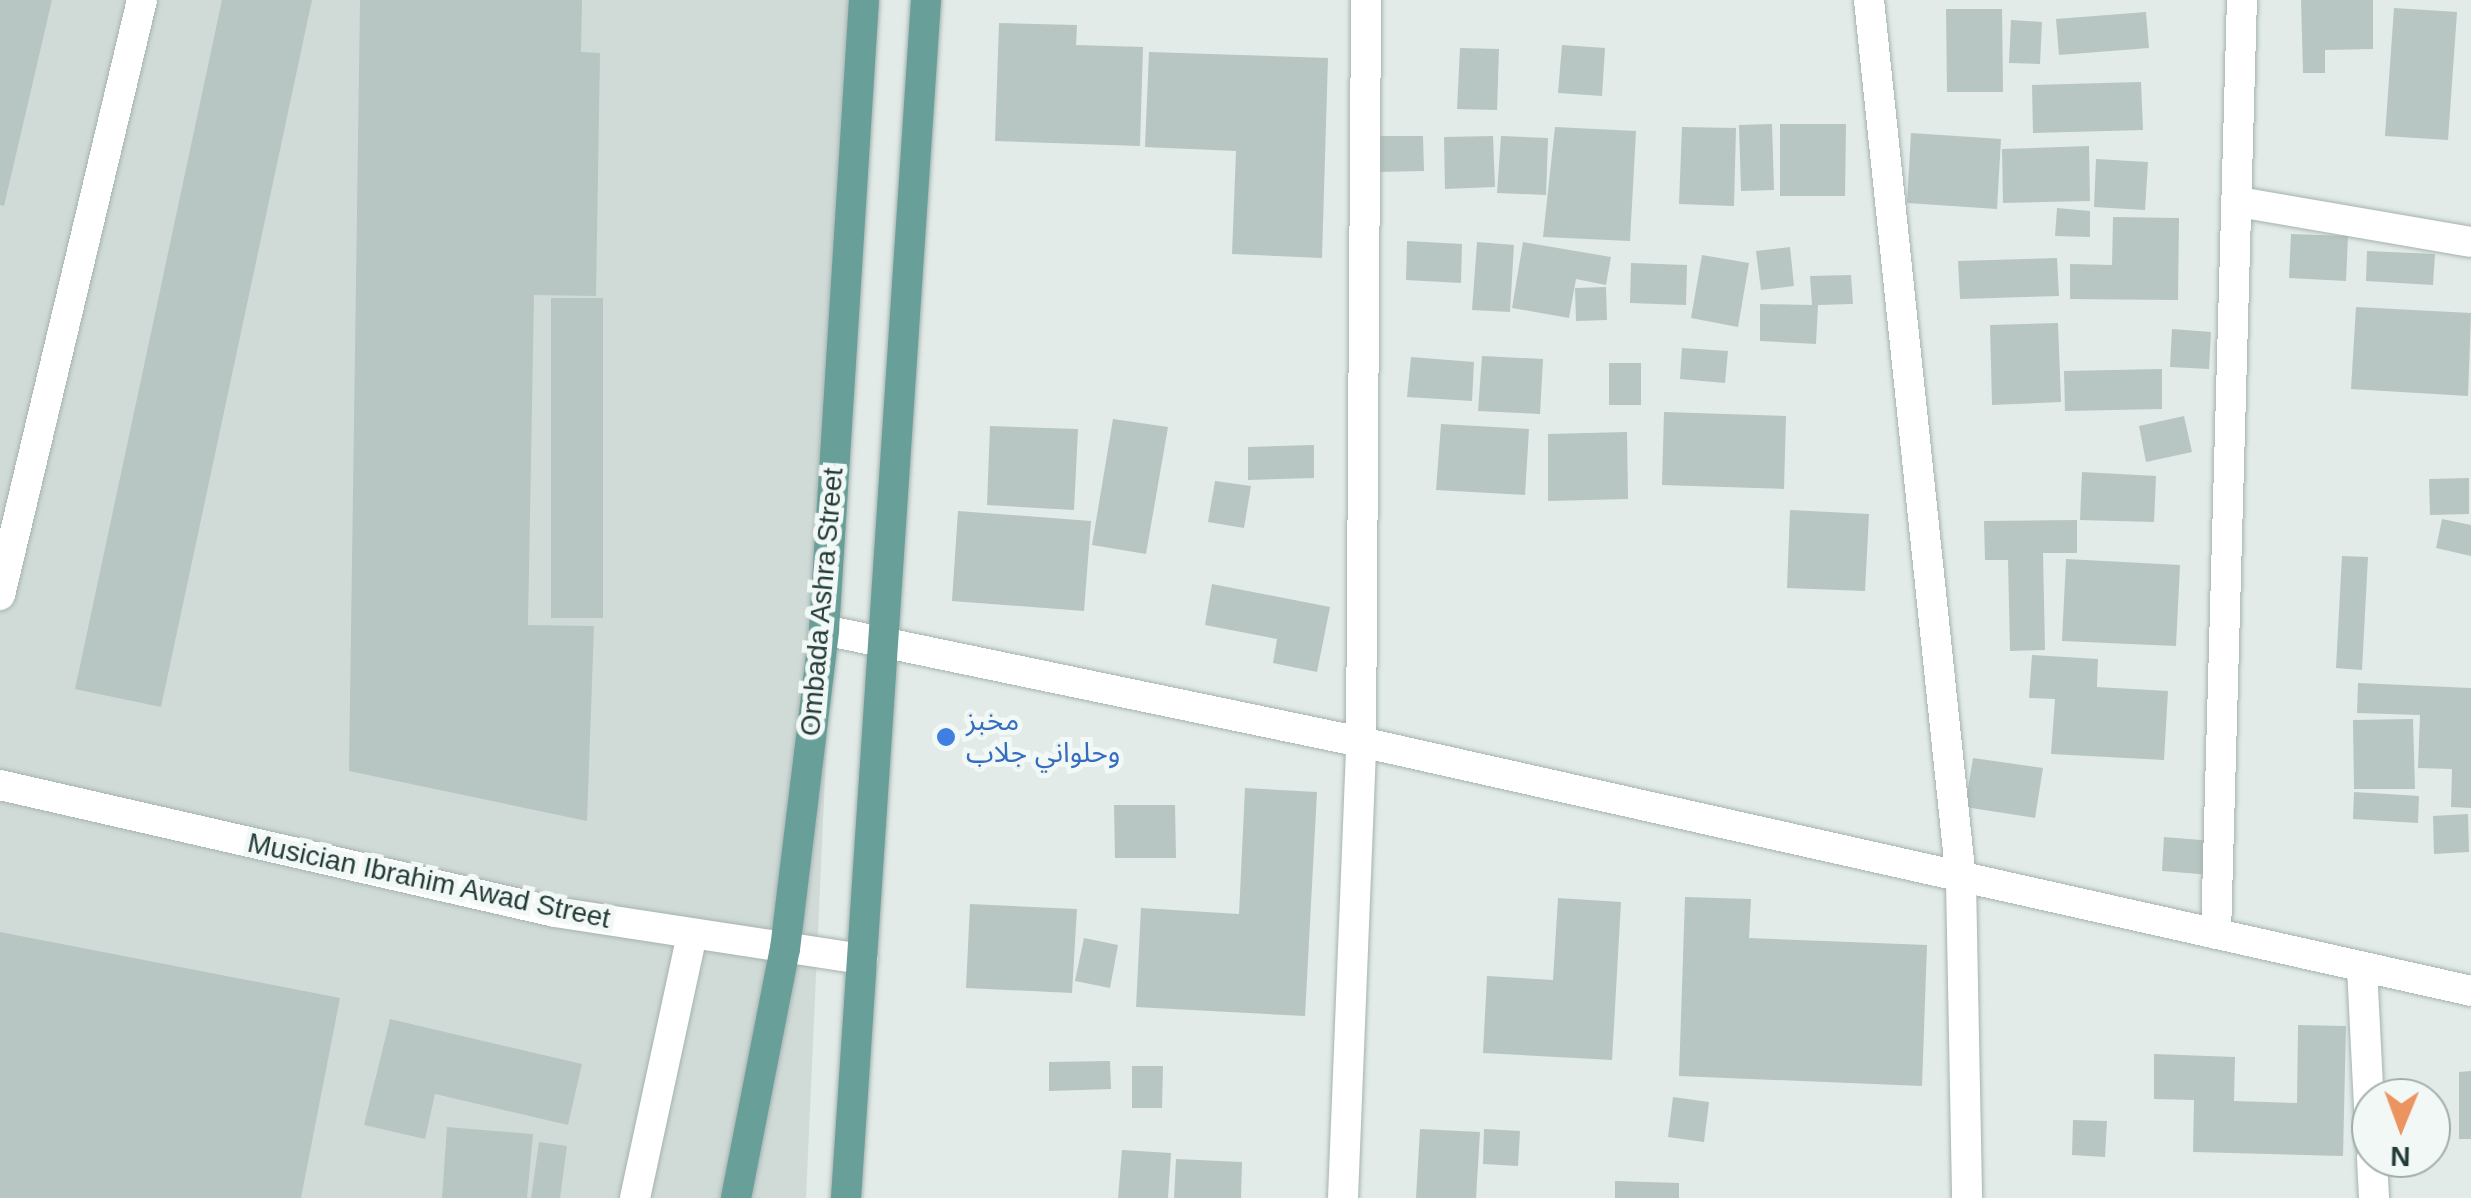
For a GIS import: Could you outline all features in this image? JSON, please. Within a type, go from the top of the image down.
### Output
[{"type":"main road","name":"Ombada Ashra Street","points":[[736,1198],[786,949],[824,630],[864,0]]},
{"type":"main road","points":[[846,1198],[888,640],[926,0]]},
{"type":"street","points":[[0,595],[142,0]]},
{"type":"street","points":[[1343,1198],[1361,742],[1366,0]]},
{"type":"street","points":[[1869,0],[1962,880],[1967,1198]]},
{"type":"street","points":[[2216,934],[2240,202],[2242,0]]},
{"type":"street","points":[[2240,202],[2471,242]]},
{"type":"street","points":[[824,630],[888,640],[1361,742],[1962,880],[2471,991]]},
{"type":"street","name":"Musician Ibrahim Awad Street","points":[[0,785],[555,912],[862,960]]},
{"type":"street","points":[[636,1198],[692,935]]},
{"type":"street","points":[[2362,968],[2368,1078]]},
{"type":"shaded area","points":[[0,0],[860,0],[806,1198],[0,1198]]},
{"type":"building","points":[[0,0],[52,0],[4,206],[0,205]]},
{"type":"building","points":[[222,0],[312,0],[161,707],[75,689]]},
{"type":"building","points":[[360,0],[582,0],[581,52],[600,53],[596,296],[534,295],[528,625],[594,626],[587,821],[349,771]]},
{"type":"building","points":[[2301,0],[2373,0],[2373,49],[2325,50],[2325,73],[2303,73]]},
{"type":"building","points":[[2394,8],[2457,12],[2448,140],[2385,136]]},
{"type":"building","points":[[1946,9],[2002,9],[2003,92],[1947,92]]},
{"type":"building","points":[[2146,12],[2149,48],[2059,55],[2056,19]]},
{"type":"building","points":[[2011,20],[2042,22],[2040,64],[2009,63]]},
{"type":"building","points":[[999,23],[1077,25],[1076,45],[1143,47],[1140,146],[995,141]]},
{"type":"building","points":[[1562,45],[1605,48],[1602,96],[1558,93]]},
{"type":"building","points":[[1460,48],[1499,49],[1497,110],[1457,109]]},
{"type":"building","points":[[1149,52],[1328,58],[1322,258],[1232,254],[1236,151],[1145,147]]},
{"type":"building","points":[[2141,82],[2143,130],[2033,133],[2032,85]]},
{"type":"building","points":[[1772,124],[1774,190],[1741,191],[1739,125]]},
{"type":"building","points":[[1780,124],[1846,124],[1845,196],[1780,196]]},
{"type":"building","points":[[1555,127],[1636,131],[1630,241],[1543,237]]},
{"type":"building","points":[[1682,127],[1736,128],[1734,206],[1679,204]]},
{"type":"building","points":[[1911,133],[2001,139],[1997,209],[1907,203]]},
{"type":"building","points":[[1375,136],[1423,136],[1424,171],[1376,172]]},
{"type":"building","points":[[1493,136],[1495,187],[1445,189],[1444,137]]},
{"type":"building","points":[[1501,136],[1548,138],[1546,195],[1497,193]]},
{"type":"building","points":[[2089,146],[2090,201],[2003,203],[2002,149]]},
{"type":"building","points":[[2096,159],[2148,162],[2145,210],[2094,207]]},
{"type":"building","points":[[2057,208],[2090,211],[2090,237],[2055,236]]},
{"type":"building","points":[[2113,217],[2179,218],[2178,300],[2070,299],[2070,264],[2112,265]]},
{"type":"building","points":[[2291,234],[2348,236],[2346,281],[2289,278]]},
{"type":"building","points":[[1407,241],[1462,244],[1461,283],[1406,280]]},
{"type":"building","points":[[1477,242],[1514,245],[1510,312],[1472,310]]},
{"type":"building","points":[[1523,242],[1611,257],[1606,285],[1576,279],[1569,318],[1512,308]]},
{"type":"building","points":[[1790,247],[1794,286],[1761,290],[1756,251]]},
{"type":"building","points":[[2367,251],[2435,254],[2433,285],[2366,281]]},
{"type":"building","points":[[1702,255],[1749,263],[1738,327],[1691,318]]},
{"type":"building","points":[[2057,258],[2059,296],[1960,299],[1958,261]]},
{"type":"building","points":[[1631,263],[1687,265],[1686,305],[1630,303]]},
{"type":"building","points":[[1851,275],[1853,304],[1818,305],[1816,344],[1760,341],[1760,304],[1812,305],[1810,276]]},
{"type":"building","points":[[1606,287],[1607,320],[1576,321],[1575,288]]},
{"type":"building","points":[[551,298],[603,298],[603,618],[551,618]]},
{"type":"building","points":[[2356,307],[2471,313],[2468,396],[2351,389]]},
{"type":"building","points":[[2058,323],[2061,402],[1992,405],[1990,325]]},
{"type":"building","points":[[2172,329],[2211,332],[2209,369],[2170,367]]},
{"type":"building","points":[[1682,348],[1728,351],[1725,383],[1680,379]]},
{"type":"building","points":[[1482,356],[1543,359],[1540,414],[1478,411]]},
{"type":"building","points":[[1411,357],[1474,362],[1472,401],[1407,397]]},
{"type":"building","points":[[1609,363],[1641,363],[1641,405],[1609,405]]},
{"type":"building","points":[[2162,369],[2162,409],[2065,411],[2064,371]]},
{"type":"building","points":[[1664,412],[1786,416],[1784,489],[1662,485]]},
{"type":"building","points":[[2184,416],[2192,452],[2146,462],[2139,426]]},
{"type":"building","points":[[1113,419],[1168,427],[1146,554],[1092,545]]},
{"type":"building","points":[[1441,424],[1529,429],[1525,495],[1436,490]]},
{"type":"building","points":[[990,426],[1078,429],[1074,510],[987,505]]},
{"type":"building","points":[[1627,432],[1628,499],[1548,501],[1548,434]]},
{"type":"building","points":[[1314,445],[1314,478],[1248,480],[1248,447]]},
{"type":"building","points":[[2082,472],[2156,476],[2154,522],[2080,520]]},
{"type":"building","points":[[2469,478],[2469,514],[2430,515],[2429,479]]},
{"type":"building","points":[[1215,481],[1251,486],[1244,528],[1208,522]]},
{"type":"building","points":[[1790,510],[1869,514],[1865,591],[1787,588]]},
{"type":"building","points":[[958,511],[1091,521],[1084,611],[952,601]]},
{"type":"building","points":[[2442,519],[2471,525],[2471,556],[2436,548]]},
{"type":"building","points":[[2077,520],[2077,553],[2043,553],[2045,650],[2010,651],[2008,560],[1985,560],[1984,521]]},
{"type":"building","points":[[2342,556],[2368,557],[2362,670],[2336,668]]},
{"type":"building","points":[[2066,559],[2180,565],[2176,646],[2062,641]]},
{"type":"building","points":[[1212,584],[1330,607],[1317,672],[1273,663],[1277,639],[1205,625]]},
{"type":"building","points":[[2032,655],[2098,659],[2097,687],[2168,691],[2164,760],[2051,754],[2055,699],[2029,698]]},
{"type":"building","points":[[2358,683],[2471,688],[2471,808],[2451,807],[2452,769],[2418,768],[2420,715],[2357,713]]},
{"type":"building","points":[[2413,719],[2415,789],[2354,789],[2353,720]]},
{"type":"building","points":[[1973,758],[2043,768],[2035,818],[1965,807]]},
{"type":"building","points":[[1245,788],[1317,792],[1305,1016],[1136,1007],[1141,908],[1239,914]]},
{"type":"building","points":[[2354,792],[2419,796],[2418,823],[2353,819]]},
{"type":"building","points":[[1114,805],[1175,805],[1176,858],[1115,858]]},
{"type":"building","points":[[2468,814],[2469,852],[2434,854],[2433,816]]},
{"type":"building","points":[[2164,837],[2213,841],[2211,875],[2162,871]]},
{"type":"building","points":[[1685,897],[1751,899],[1749,938],[1927,945],[1922,1086],[1679,1076]]},
{"type":"building","points":[[1558,898],[1621,902],[1612,1060],[1483,1053],[1487,976],[1553,980]]},
{"type":"building","points":[[970,904],[1077,909],[1072,993],[966,988]]},
{"type":"building","points":[[0,932],[340,998],[301,1198],[0,1198]]},
{"type":"building","points":[[1084,938],[1118,945],[1110,988],[1075,981]]},
{"type":"building","points":[[390,1019],[582,1064],[568,1125],[435,1094],[425,1139],[364,1125]]},
{"type":"building","points":[[2298,1025],[2346,1026],[2343,1156],[2193,1152],[2194,1100],[2154,1099],[2154,1054],[2235,1057],[2234,1101],[2297,1103]]},
{"type":"building","points":[[1110,1061],[1111,1089],[1049,1091],[1049,1062]]},
{"type":"building","points":[[1132,1066],[1163,1066],[1162,1108],[1132,1108]]},
{"type":"building","points":[[2471,1071],[2471,1139],[2459,1139],[2459,1072]]},
{"type":"building","points":[[1673,1097],[1709,1102],[1704,1142],[1668,1137]]},
{"type":"building","points":[[2073,1120],[2107,1121],[2105,1157],[2072,1155]]},
{"type":"building","points":[[447,1127],[533,1134],[527,1198],[442,1198]]},
{"type":"building","points":[[1420,1129],[1480,1132],[1476,1198],[1416,1198]]},
{"type":"building","points":[[1484,1129],[1520,1131],[1518,1166],[1483,1164]]},
{"type":"building","points":[[539,1142],[567,1146],[560,1198],[531,1198]]},
{"type":"building","points":[[1122,1150],[1171,1153],[1168,1198],[1118,1198]]},
{"type":"building","points":[[1176,1159],[1242,1162],[1241,1198],[1174,1198]]},
{"type":"building","points":[[1615,1181],[1679,1183],[1679,1198],[1615,1198]]},
{"type":"place","name":"مخبز وحلواني جلاب","points":[[946,737]]}]
